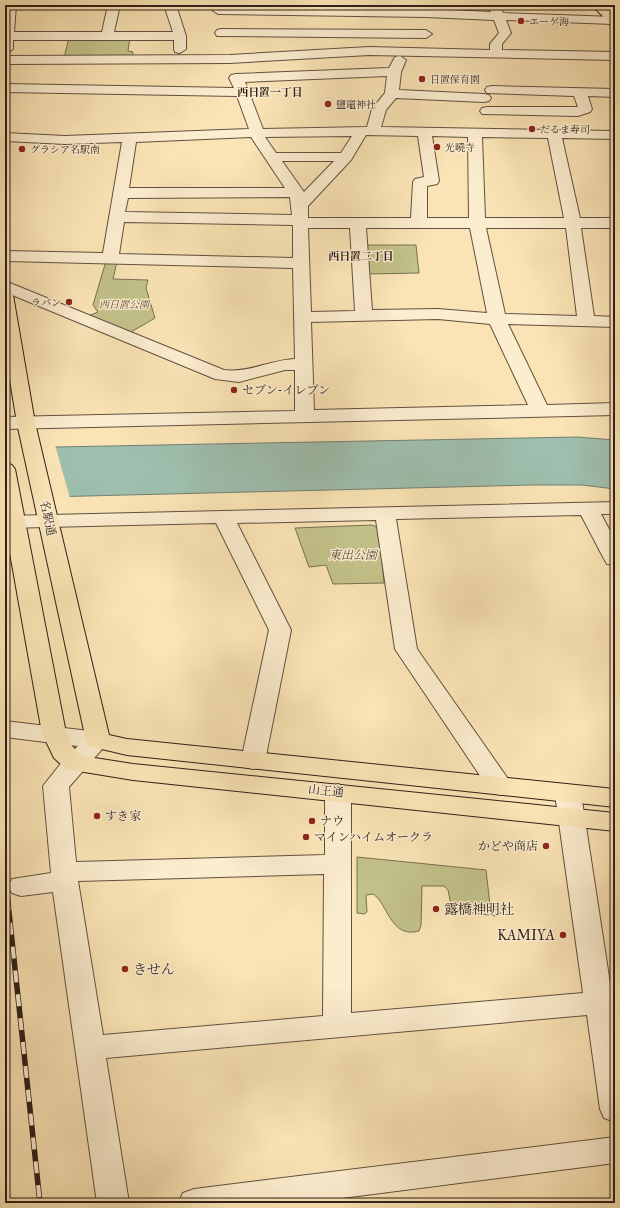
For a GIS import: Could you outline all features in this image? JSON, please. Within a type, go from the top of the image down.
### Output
[{"type":"main road","points":[[598,5],[614,21]]},
{"type":"main road","name":"名駅通","points":[[5,294],[26,423],[48,512],[64,596],[98,740]]},
{"type":"main road","points":[[5,469],[11,516],[54,733],[62,752],[75,763]]},
{"type":"main road","name":"山王通","points":[[98,740],[127,747],[253,762],[500,786],[569,806],[615,822]]},
{"type":"main road","name":"山王通","points":[[75,763],[122,770],[338,792],[569,806],[615,798]]},
{"type":"street","points":[[10,5],[11,19],[7,36],[7,60],[230,59],[368,51],[403,53],[615,56]]},
{"type":"street","points":[[107,36],[114,5]]},
{"type":"street","points":[[170,5],[180,36],[181,60]]},
{"type":"street","points":[[305,416],[302,263],[299,210],[271,157],[256,133],[221,33],[218,7],[497,11],[614,21]]},
{"type":"street","points":[[118,217],[299,210],[368,131],[379,109],[392,94],[394,72],[403,53],[426,34],[431,10]]},
{"type":"street","points":[[496,54],[496,44],[505,33],[497,11]]},
{"type":"street","points":[[221,33],[426,34]]},
{"type":"street","points":[[7,36],[180,36]]},
{"type":"street","points":[[482,54],[487,73],[488,100],[482,133],[477,222],[497,319],[540,411]]},
{"type":"street","points":[[236,78],[394,72]]},
{"type":"street","points":[[5,88],[241,92]]},
{"type":"street","points":[[488,100],[580,92],[615,93]]},
{"type":"street","points":[[392,94],[488,100],[578,112],[585,110],[580,92]]},
{"type":"street","points":[[5,137],[65,140],[256,133],[368,131],[615,135]]},
{"type":"street","points":[[419,223],[420,182],[432,181],[424,132]]},
{"type":"street","points":[[554,135],[573,223],[586,322]]},
{"type":"street","points":[[110,259],[130,137]]},
{"type":"street","points":[[271,157],[346,157]]},
{"type":"street","points":[[122,193],[299,210],[358,223],[615,223]]},
{"type":"street","points":[[358,223],[364,316]]},
{"type":"street","points":[[5,256],[302,263]]},
{"type":"street","points":[[5,286],[221,375],[239,377],[285,365],[304,364]]},
{"type":"street","points":[[303,316],[438,314],[497,319],[615,322]]},
{"type":"street","points":[[5,423],[615,409]]},
{"type":"street","points":[[11,516],[48,512],[224,518],[615,508]]},
{"type":"street","points":[[588,509],[615,559]]},
{"type":"street","points":[[385,514],[406,649],[500,786]]},
{"type":"street","points":[[224,518],[280,630],[253,762]]},
{"type":"street","points":[[5,728],[54,733],[98,740]]},
{"type":"street","points":[[98,740],[75,763],[56,786],[65,876],[89,1048],[113,1203]]},
{"type":"street","points":[[337,1026],[338,792]]},
{"type":"street","points":[[569,806],[607,1002],[615,1109]]},
{"type":"street","points":[[22,886],[65,876],[338,864]]},
{"type":"street","points":[[89,1048],[607,1002]]},
{"type":"street","points":[[194,1203],[615,1150]]},
{"type":"green space","points":[[69,37],[130,37],[128,51],[133,52],[132,58],[64,58]]},
{"type":"green space","points":[[364,245],[416,245],[419,273],[366,274]]},
{"type":"green space","name":"西日置公園","points":[[106,261],[117,262],[113,279],[148,280],[146,288],[155,318],[131,332],[88,316],[98,312],[93,305]]},
{"type":"green space","name":"東出公園","points":[[372,525],[379,528],[384,583],[333,584],[326,565],[309,567],[295,528]]},
{"type":"green space","points":[[357,857],[486,870],[490,905],[504,905],[503,912],[496,916],[452,910],[448,890],[444,886],[422,886],[421,925],[419,931],[409,932],[402,930],[391,919],[373,894],[366,895],[367,912],[364,914],[357,913]]},
{"type":"shaded area","points":[[577,437],[615,440],[615,489],[582,485],[532,485],[5,498],[5,448]]},
{"type":"pier","points":[[55,445],[70,498],[5,500],[5,446]]},
{"type":"railway","points":[[5,875],[40,1203]]},
{"type":"place","name":"エーゲ海","points":[[521,21]]},
{"type":"place","name":"日置保育園","points":[[422,79]]},
{"type":"place","name":"鹽竈神社","points":[[328,104]]},
{"type":"place","name":"だるま寿司","points":[[532,129]]},
{"type":"place","name":"光曉寺","points":[[437,147]]},
{"type":"place","name":"グラシア名駅南","points":[[22,149]]},
{"type":"place","name":"ラパン","points":[[69,302]]},
{"type":"place","name":"セブン-イレブン","points":[[234,390]]},
{"type":"place","name":"すき家","points":[[97,816]]},
{"type":"place","name":"ナウ","points":[[312,821]]},
{"type":"place","name":"マインハイムオークラ","points":[[306,837]]},
{"type":"place","name":"かどや商店","points":[[546,846]]},
{"type":"place","name":"露橋神明社","points":[[436,909]]},
{"type":"place","name":"KAMIYA","points":[[563,935]]},
{"type":"place","name":"きせん","points":[[125,969]]},
{"type":"district","name":"西日置一丁目","points":[[270,92]]},
{"type":"district","name":"西日置二丁目","points":[[361,256]]}]
